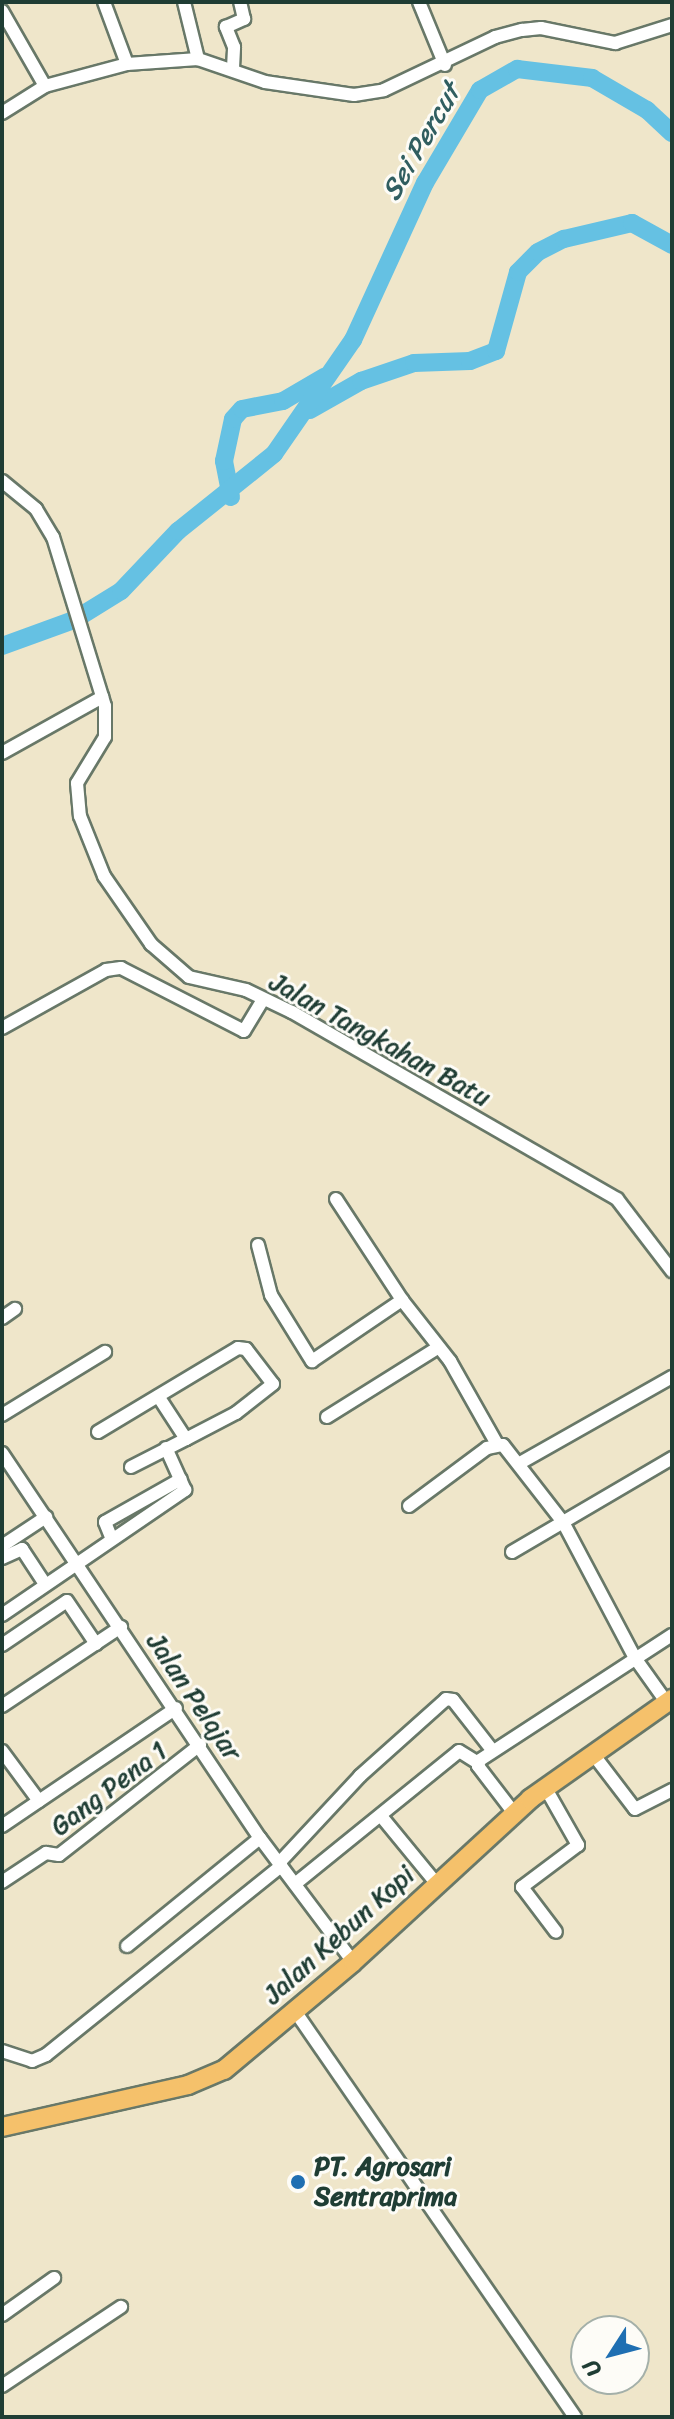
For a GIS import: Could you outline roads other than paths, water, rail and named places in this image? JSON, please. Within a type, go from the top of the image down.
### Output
[{"type":"main road","name":"Jalan Kebun Kopi","points":[[2,2127],[206,2079],[353,1962],[436,1883],[545,1787],[669,1701]]},
{"type":"street","points":[[104,2],[127,64]]},
{"type":"street","points":[[184,2],[198,59]]},
{"type":"street","points":[[233,68],[234,47],[226,27],[244,19],[240,2]]},
{"type":"street","points":[[419,2],[445,65]]},
{"type":"street","points":[[2,11],[45,86]]},
{"type":"street","points":[[2,113],[45,86],[127,64],[198,59],[233,68],[265,82],[354,95],[384,90],[445,65],[495,37],[522,30],[541,28],[615,43],[672,25]]},
{"type":"street","name":"Jalan Tangkahan Batu","points":[[2,481],[46,523],[102,697],[105,737],[77,783],[76,795],[100,867],[136,924],[172,966],[189,977],[263,999],[617,1199],[672,1271]]},
{"type":"street","points":[[2,753],[102,697]]},
{"type":"street","points":[[2,1028],[106,970],[121,968],[244,1031],[263,999]]},
{"type":"street","points":[[336,1199],[436,1349],[450,1361],[497,1444],[520,1463],[563,1522],[635,1658],[669,1701]]},
{"type":"street","points":[[258,1245],[271,1295],[312,1361],[402,1300]]},
{"type":"street","points":[[2,1318],[15,1309]]},
{"type":"street","points":[[98,1432],[238,1348],[252,1355],[273,1384],[236,1413],[131,1467]]},
{"type":"street","points":[[327,1417],[436,1349]]},
{"type":"street","points":[[2,1415],[105,1352]]},
{"type":"street","points":[[520,1463],[672,1377]]},
{"type":"street","points":[[158,1396],[186,1439]]},
{"type":"street","points":[[409,1506],[497,1444]]},
{"type":"street","points":[[2,1615],[111,1537],[105,1522],[183,1485],[166,1448]]},
{"type":"street","name":"Jalan Pelajar","points":[[2,1453],[176,1708],[260,1838],[353,1962]]},
{"type":"street","points":[[512,1552],[672,1458]]},
{"type":"street","points":[[2,1546],[46,1517]]},
{"type":"street","points":[[2,1558],[22,1549],[45,1584]]},
{"type":"street","points":[[2,1645],[67,1601],[96,1644]]},
{"type":"street","points":[[2,1706],[121,1627]]},
{"type":"street","points":[[478,1763],[492,1750],[672,1635]]},
{"type":"street","points":[[2,2051],[32,2061],[46,2055],[280,1864],[360,1776],[446,1699],[453,1700],[492,1750]]},
{"type":"street","points":[[2,1826],[176,1708]]},
{"type":"street","name":"Gang Pena 1","points":[[2,1882],[46,1853],[59,1855],[200,1745]]},
{"type":"street","points":[[2,1751],[39,1801]]},
{"type":"street","points":[[295,1884],[459,1751],[478,1763],[514,1813]]},
{"type":"street","points":[[593,1754],[635,1809],[672,1790]]},
{"type":"street","points":[[545,1787],[578,1845],[522,1887],[556,1932]]},
{"type":"street","points":[[381,1816],[436,1883]]},
{"type":"street","points":[[127,1946],[260,1838]]},
{"type":"street","points":[[295,2011],[575,2417]]},
{"type":"street","points":[[2,2315],[54,2278]]},
{"type":"street","points":[[2,2386],[121,2307]]},
{"type":"waterway","name":"Sei Percut","points":[[2,646],[74,620],[121,591],[178,531],[274,454],[353,340],[425,183],[480,90],[517,69],[592,78],[647,110],[672,133]]},
{"type":"waterway","name":"Sei Percut","points":[[310,410],[361,381],[414,363],[470,361],[496,351],[518,272],[538,252],[564,239],[632,223],[672,245]]},
{"type":"waterway","points":[[231,497],[224,461],[233,419],[242,409],[283,401],[324,377]]},
{"type":"place","name":"PT. Agrosari Sentraprima","points":[[298,2182]]}]
